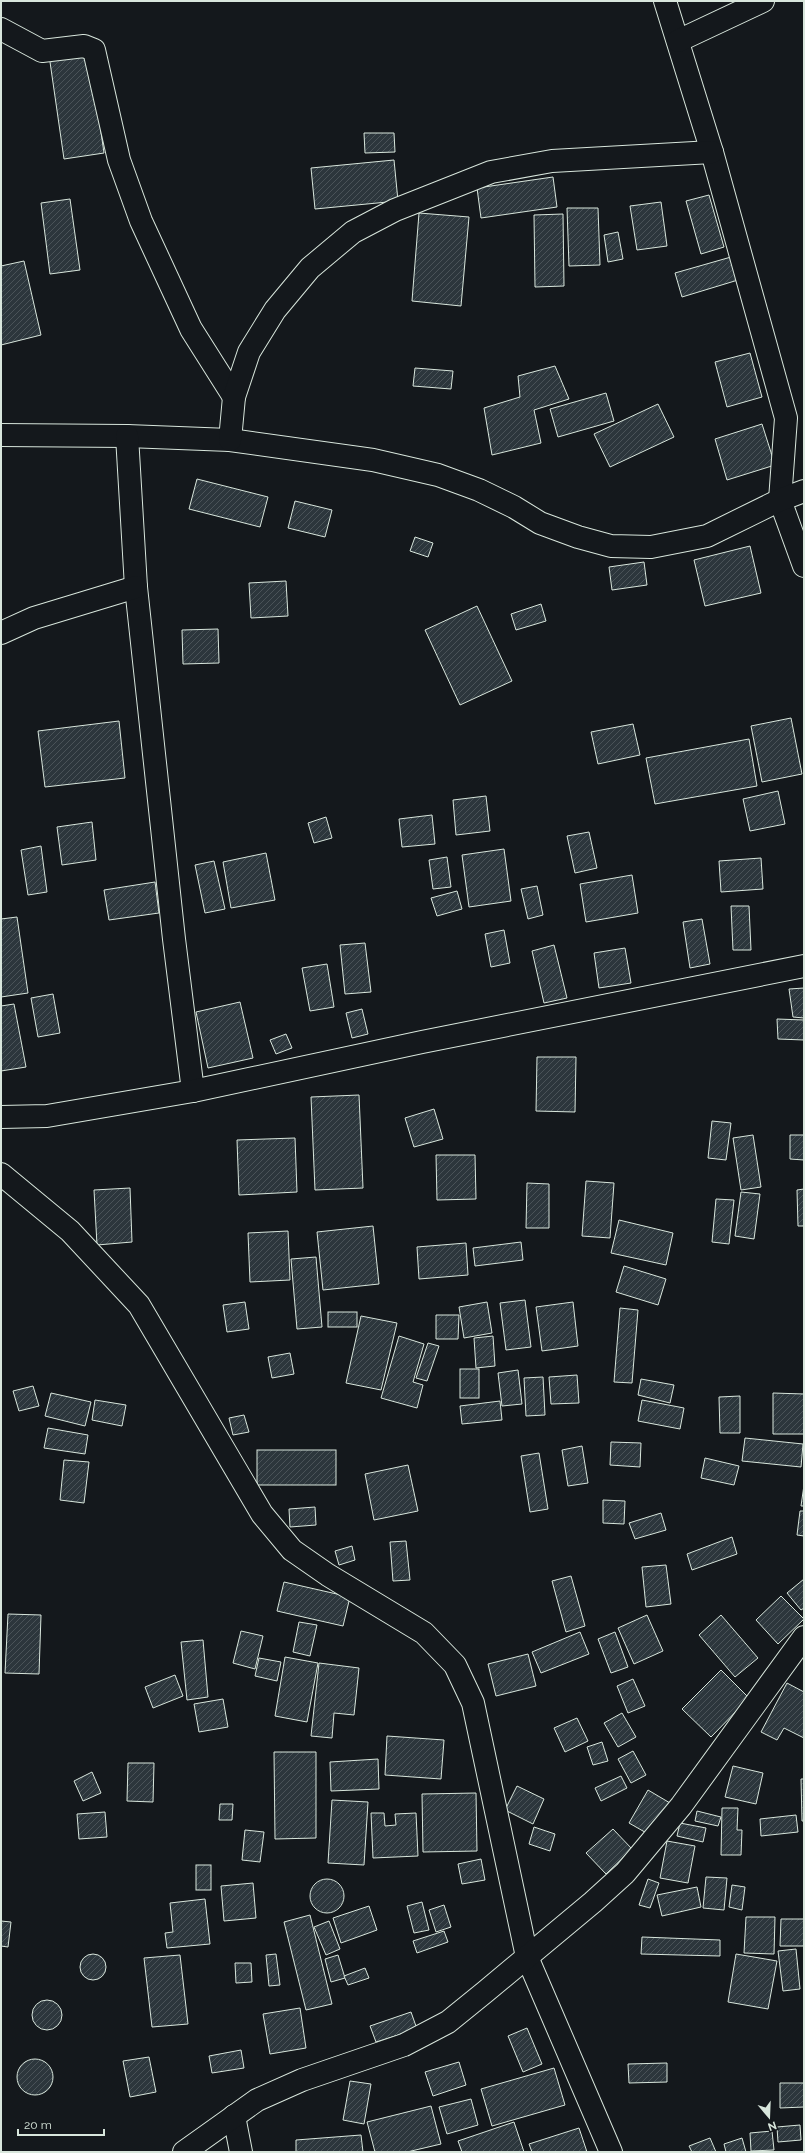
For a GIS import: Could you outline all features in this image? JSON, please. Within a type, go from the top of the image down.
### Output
[{"type":"street","points":[[665,1],[712,152],[786,418],[780,500],[804,566]]},
{"type":"street","points":[[678,41],[763,1]]},
{"type":"street","points":[[1,29],[42,51],[84,46],[94,50],[119,160],[141,221],[191,329],[234,397]]},
{"type":"street","points":[[230,440],[234,397],[249,352],[275,310],[310,268],[353,232],[395,210],[491,172],[552,161],[712,152]]},
{"type":"street","points":[[1,436],[127,436],[230,440],[373,460],[438,475],[478,490],[514,507],[540,523],[578,538],[611,546],[651,546],[707,536],[780,500],[804,491]]},
{"type":"street","points":[[127,436],[136,587],[192,1091]]},
{"type":"street","points":[[1,633],[34,618],[136,587]]},
{"type":"street","points":[[1,1117],[47,1116],[192,1091],[422,1042],[804,966]]},
{"type":"street","points":[[1,1174],[70,1231],[139,1305],[262,1514],[292,1550],[328,1575],[424,1633],[455,1665],[473,1703],[527,1957],[611,2152]]},
{"type":"street","points":[[184,2152],[257,2100],[302,2080],[404,2045],[448,2022],[527,1957],[625,1873],[681,1806],[804,1637]]},
{"type":"street","points":[[234,2116],[241,2152]]},
{"type":"building","points":[[89,49],[104,153],[64,159],[49,55]]},
{"type":"building","points":[[364,133],[394,133],[395,152],[365,153]]},
{"type":"building","points":[[394,160],[398,201],[315,209],[311,168]]},
{"type":"building","points":[[553,177],[557,207],[481,218],[477,188]]},
{"type":"building","points":[[709,195],[724,247],[701,254],[686,201]]},
{"type":"building","points":[[70,199],[80,270],[50,274],[41,203]]},
{"type":"building","points":[[661,202],[667,246],[637,250],[630,206]]},
{"type":"building","points":[[567,208],[598,208],[600,265],[569,266]]},
{"type":"building","points":[[419,213],[469,217],[461,306],[412,301]]},
{"type":"building","points":[[563,214],[564,286],[535,287],[534,215]]},
{"type":"building","points":[[618,232],[623,259],[608,262],[604,235]]},
{"type":"building","points":[[731,257],[738,280],[682,297],[675,273]]},
{"type":"building","points":[[24,261],[41,335],[1,345],[1,266]]},
{"type":"building","points":[[750,353],[762,397],[727,407],[715,362]]},
{"type":"building","points":[[555,366],[569,399],[534,410],[541,443],[492,455],[484,408],[520,397],[518,376]]},
{"type":"building","points":[[415,368],[453,371],[451,389],[413,386]]},
{"type":"building","points":[[606,393],[614,421],[558,437],[550,409]]},
{"type":"building","points":[[658,404],[674,437],[610,467],[594,434]]},
{"type":"building","points":[[762,424],[775,465],[727,480],[715,439]]},
{"type":"building","points":[[197,479],[268,497],[260,527],[189,509]]},
{"type":"building","points":[[295,501],[332,510],[325,537],[288,528]]},
{"type":"building","points":[[415,537],[433,543],[428,557],[410,551]]},
{"type":"building","points":[[750,546],[761,593],[705,606],[694,560]]},
{"type":"building","points":[[644,562],[647,585],[612,590],[609,567]]},
{"type":"building","points":[[286,581],[288,616],[251,618],[249,583]]},
{"type":"building","points":[[541,604],[546,621],[516,630],[511,614]]},
{"type":"building","points":[[477,606],[512,681],[460,705],[425,630]]},
{"type":"building","points":[[218,629],[219,663],[183,664],[182,630]]},
{"type":"building","points":[[791,718],[802,774],[762,782],[751,726]]},
{"type":"building","points":[[119,721],[125,778],[45,787],[38,731]]},
{"type":"building","points":[[633,724],[640,755],[598,764],[591,732]]},
{"type":"building","points":[[749,739],[757,786],[655,804],[646,758]]},
{"type":"building","points":[[778,791],[785,824],[750,831],[743,799]]},
{"type":"building","points":[[486,796],[490,831],[456,835],[453,800]]},
{"type":"building","points":[[432,815],[435,844],[402,847],[399,819]]},
{"type":"building","points":[[326,817],[332,838],[314,843],[308,823]]},
{"type":"building","points":[[92,822],[96,860],[62,865],[57,827]]},
{"type":"building","points":[[589,832],[597,868],[575,873],[567,836]]},
{"type":"building","points":[[41,846],[47,892],[28,895],[21,850]]},
{"type":"building","points":[[504,849],[511,901],[469,907],[462,855]]},
{"type":"building","points":[[266,853],[275,900],[231,908],[223,862]]},
{"type":"building","points":[[447,857],[451,887],[433,889],[429,860]]},
{"type":"building","points":[[761,858],[763,889],[721,892],[719,861]]},
{"type":"building","points":[[214,861],[225,909],[205,913],[195,865]]},
{"type":"building","points":[[632,875],[638,913],[586,922],[580,884]]},
{"type":"building","points":[[155,882],[159,913],[109,920],[104,890]]},
{"type":"building","points":[[537,886],[543,915],[528,919],[521,889]]},
{"type":"building","points":[[457,891],[462,909],[437,916],[431,898]]},
{"type":"building","points":[[731,906],[749,906],[751,950],[733,950]]},
{"type":"building","points":[[17,917],[28,993],[1,997],[1,919]]},
{"type":"building","points":[[702,919],[710,964],[690,968],[683,922]]},
{"type":"building","points":[[504,930],[510,963],[491,967],[485,934]]},
{"type":"building","points":[[365,943],[371,992],[345,994],[340,945]]},
{"type":"building","points":[[554,945],[567,998],[544,1003],[532,951]]},
{"type":"building","points":[[625,948],[631,983],[599,988],[594,953]]},
{"type":"building","points":[[327,964],[334,1007],[310,1011],[302,968]]},
{"type":"building","points":[[804,988],[804,1018],[793,1017],[789,989]]},
{"type":"building","points":[[53,994],[60,1033],[38,1037],[31,998]]},
{"type":"building","points":[[240,1002],[253,1058],[208,1068],[196,1012]]},
{"type":"building","points":[[14,1004],[26,1067],[1,1071],[1,1006]]},
{"type":"building","points":[[362,1009],[368,1034],[352,1038],[346,1013]]},
{"type":"building","points":[[777,1019],[804,1020],[804,1040],[778,1039]]},
{"type":"building","points":[[286,1034],[292,1048],[276,1054],[270,1040]]},
{"type":"building","points":[[537,1057],[576,1057],[575,1112],[536,1111]]},
{"type":"building","points":[[359,1095],[363,1188],[315,1190],[311,1097]]},
{"type":"building","points":[[434,1109],[443,1139],[414,1147],[405,1118]]},
{"type":"building","points":[[712,1121],[731,1123],[726,1160],[708,1158]]},
{"type":"building","points":[[753,1135],[761,1187],[741,1190],[733,1138]]},
{"type":"building","points":[[790,1135],[804,1135],[804,1160],[790,1159]]},
{"type":"building","points":[[295,1138],[297,1192],[239,1195],[237,1140]]},
{"type":"building","points":[[436,1155],[475,1155],[476,1199],[437,1200]]},
{"type":"building","points":[[586,1181],[614,1183],[610,1238],[582,1236]]},
{"type":"building","points":[[527,1183],[549,1184],[549,1228],[526,1228]]},
{"type":"building","points":[[130,1188],[132,1242],[97,1245],[94,1190]]},
{"type":"building","points":[[804,1189],[804,1226],[798,1226],[797,1190]]},
{"type":"building","points":[[741,1192],[760,1194],[754,1239],[735,1236]]},
{"type":"building","points":[[716,1199],[734,1200],[729,1244],[712,1242]]},
{"type":"building","points":[[619,1220],[673,1233],[666,1265],[611,1253]]},
{"type":"building","points":[[373,1226],[379,1284],[323,1290],[317,1232]]},
{"type":"building","points":[[288,1231],[290,1280],[250,1282],[248,1233]]},
{"type":"building","points":[[521,1242],[523,1260],[475,1266],[473,1248]]},
{"type":"building","points":[[466,1243],[468,1275],[419,1279],[417,1247]]},
{"type":"building","points":[[316,1257],[322,1327],[297,1329],[291,1259]]},
{"type":"building","points":[[624,1266],[666,1279],[658,1305],[616,1292]]},
{"type":"building","points":[[525,1300],[531,1347],[506,1350],[500,1303]]},
{"type":"building","points":[[245,1302],[249,1329],[227,1332],[223,1305]]},
{"type":"building","points":[[487,1302],[492,1333],[464,1338],[459,1307]]},
{"type":"building","points":[[573,1302],[578,1346],[542,1351],[536,1307]]},
{"type":"building","points":[[620,1308],[638,1310],[632,1383],[614,1382]]},
{"type":"building","points":[[328,1312],[357,1312],[357,1327],[328,1327]]},
{"type":"building","points":[[436,1315],[459,1315],[458,1339],[436,1339]]},
{"type":"building","points":[[361,1316],[397,1323],[381,1390],[346,1383]]},
{"type":"building","points":[[399,1336],[424,1344],[413,1382],[423,1385],[417,1408],[381,1398]]},
{"type":"building","points":[[493,1336],[495,1366],[476,1368],[474,1338]]},
{"type":"building","points":[[428,1343],[439,1346],[427,1381],[416,1378]]},
{"type":"building","points":[[290,1353],[294,1374],[272,1378],[268,1357]]},
{"type":"building","points":[[460,1369],[479,1369],[479,1398],[460,1398]]},
{"type":"building","points":[[518,1370],[522,1404],[502,1406],[498,1373]]},
{"type":"building","points":[[577,1375],[579,1403],[551,1404],[549,1377]]},
{"type":"building","points":[[543,1377],[545,1415],[526,1416],[524,1378]]},
{"type":"building","points":[[641,1379],[674,1385],[670,1403],[638,1395]]},
{"type":"building","points":[[33,1386],[39,1406],[19,1411],[13,1391]]},
{"type":"building","points":[[51,1393],[91,1402],[85,1426],[45,1416]]},
{"type":"building","points":[[773,1393],[804,1394],[804,1434],[773,1434]]},
{"type":"building","points":[[740,1396],[740,1433],[720,1433],[719,1397]]},
{"type":"building","points":[[95,1400],[126,1405],[122,1426],[92,1420]]},
{"type":"building","points":[[642,1400],[684,1408],[680,1429],[638,1421]]},
{"type":"building","points":[[500,1401],[502,1420],[462,1424],[460,1406]]},
{"type":"building","points":[[244,1415],[249,1432],[233,1435],[229,1418]]},
{"type":"building","points":[[48,1428],[88,1435],[85,1454],[44,1448]]},
{"type":"building","points":[[745,1438],[803,1444],[801,1467],[742,1461]]},
{"type":"building","points":[[611,1442],[641,1443],[640,1467],[610,1465]]},
{"type":"building","points":[[582,1446],[588,1483],[568,1486],[562,1450]]},
{"type":"building","points":[[257,1450],[336,1450],[336,1485],[257,1485]]},
{"type":"building","points":[[539,1453],[548,1509],[530,1512],[521,1456]]},
{"type":"building","points":[[705,1458],[739,1466],[734,1485],[701,1478]]},
{"type":"building","points":[[64,1460],[89,1462],[84,1503],[60,1500]]},
{"type":"building","points":[[408,1465],[418,1511],[374,1520],[365,1474]]},
{"type":"building","points":[[804,1485],[804,1506],[801,1506]]},
{"type":"building","points":[[603,1500],[625,1501],[624,1524],[603,1523]]},
{"type":"building","points":[[315,1507],[316,1525],[290,1527],[289,1509]]},
{"type":"building","points":[[800,1511],[804,1511],[804,1536],[797,1535]]},
{"type":"building","points":[[661,1513],[666,1530],[635,1539],[629,1523]]},
{"type":"building","points":[[732,1537],[737,1554],[692,1570],[687,1554]]},
{"type":"building","points":[[406,1541],[410,1580],[393,1581],[390,1542]]},
{"type":"building","points":[[352,1546],[355,1560],[339,1565],[335,1551]]},
{"type":"building","points":[[666,1565],[671,1604],[646,1607],[642,1567]]},
{"type":"building","points":[[571,1576],[585,1626],[566,1632],[552,1581]]},
{"type":"building","points":[[804,1579],[804,1608],[801,1610],[787,1593]]},
{"type":"building","points":[[284,1582],[350,1597],[343,1626],[277,1611]]},
{"type":"building","points":[[781,1596],[804,1619],[778,1644],[756,1620]]},
{"type":"building","points":[[8,1614],[41,1615],[39,1674],[5,1673]]},
{"type":"building","points":[[647,1615],[663,1651],[634,1664],[618,1628]]},
{"type":"building","points":[[721,1615],[758,1658],[735,1677],[699,1635]]},
{"type":"building","points":[[299,1622],[317,1625],[310,1656],[293,1652]]},
{"type":"building","points":[[241,1631],[263,1636],[255,1669],[233,1663]]},
{"type":"building","points":[[580,1632],[589,1654],[541,1673],[532,1652]]},
{"type":"building","points":[[615,1632],[628,1667],[611,1673],[598,1639]]},
{"type":"building","points":[[203,1640],[208,1697],[187,1700],[181,1642]]},
{"type":"building","points":[[528,1654],[536,1686],[496,1696],[488,1664]]},
{"type":"building","points":[[285,1657],[318,1663],[307,1722],[275,1716]]},
{"type":"building","points":[[259,1658],[281,1662],[277,1681],[255,1676]]},
{"type":"building","points":[[319,1663],[359,1668],[354,1715],[334,1713],[332,1738],[311,1736]]},
{"type":"building","points":[[721,1670],[749,1698],[711,1737],[682,1709]]},
{"type":"building","points":[[175,1675],[183,1696],[153,1708],[145,1687]]},
{"type":"building","points":[[633,1679],[645,1706],[628,1713],[617,1686]]},
{"type":"building","points":[[787,1683],[804,1692],[804,1738],[784,1728],[777,1740],[761,1732]]},
{"type":"building","points":[[223,1699],[228,1727],[199,1732],[194,1704]]},
{"type":"building","points":[[622,1713],[636,1737],[618,1747],[604,1723]]},
{"type":"building","points":[[577,1718],[588,1741],[565,1752],[554,1728]]},
{"type":"building","points":[[387,1736],[444,1740],[441,1779],[385,1775]]},
{"type":"building","points":[[602,1742],[608,1761],[593,1765],[587,1747]]},
{"type":"building","points":[[633,1751],[646,1775],[631,1783],[618,1759]]},
{"type":"building","points":[[274,1752],[316,1752],[316,1838],[275,1839]]},
{"type":"building","points":[[378,1759],[379,1789],[331,1791],[330,1762]]},
{"type":"building","points":[[128,1763],[154,1763],[153,1802],[127,1801]]},
{"type":"building","points":[[733,1766],[763,1773],[756,1804],[725,1797]]},
{"type":"building","points":[[92,1772],[101,1793],[83,1801],[74,1781]]},
{"type":"building","points":[[621,1776],[627,1788],[601,1801],[595,1788]]},
{"type":"building","points":[[801,1779],[804,1779],[804,1821],[802,1821]]},
{"type":"building","points":[[517,1786],[544,1799],[533,1824],[505,1810]]},
{"type":"building","points":[[648,1790],[670,1803],[650,1835],[629,1823]]},
{"type":"building","points":[[476,1793],[477,1851],[423,1852],[422,1794]]},
{"type":"building","points":[[332,1800],[368,1802],[364,1865],[328,1863]]},
{"type":"building","points":[[220,1804],[233,1804],[232,1820],[219,1820]]},
{"type":"building","points":[[722,1808],[738,1808],[737,1830],[742,1830],[741,1855],[721,1855]]},
{"type":"building","points":[[697,1811],[721,1817],[718,1826],[695,1821]]},
{"type":"building","points":[[105,1812],[107,1837],[79,1839],[77,1814]]},
{"type":"building","points":[[371,1813],[384,1813],[385,1826],[396,1825],[395,1814],[416,1813],[418,1856],[373,1858]]},
{"type":"building","points":[[796,1815],[798,1832],[761,1836],[760,1819]]},
{"type":"building","points":[[680,1823],[706,1828],[703,1842],[677,1836]]},
{"type":"building","points":[[534,1827],[555,1834],[550,1851],[529,1844]]},
{"type":"building","points":[[613,1829],[632,1849],[606,1874],[586,1853]]},
{"type":"building","points":[[245,1830],[264,1832],[260,1862],[242,1860]]},
{"type":"building","points":[[667,1841],[695,1846],[688,1883],[660,1878]]},
{"type":"building","points":[[481,1859],[485,1880],[462,1884],[458,1864]]},
{"type":"building","points":[[196,1865],[211,1865],[211,1890],[196,1890]]},
{"type":"building","points":[[706,1877],[727,1878],[724,1910],[703,1908]]},
{"type":"building","points":[[330,1879],[339,1884],[343,1889],[343,1903],[339,1908],[334,1912],[324,1913],[320,1912],[311,1903],[310,1893],[311,1889],[320,1880]]},
{"type":"building","points":[[648,1879],[659,1883],[650,1908],[639,1905]]},
{"type":"building","points":[[253,1883],[256,1918],[224,1921],[221,1886]]},
{"type":"building","points":[[732,1885],[745,1887],[742,1910],[729,1907]]},
{"type":"building","points":[[697,1887],[701,1907],[662,1916],[657,1895]]},
{"type":"building","points":[[205,1899],[210,1944],[167,1948],[165,1933],[173,1932],[170,1903]]},
{"type":"building","points":[[422,1902],[429,1930],[414,1933],[407,1906]]},
{"type":"building","points":[[444,1905],[451,1927],[436,1932],[429,1910]]},
{"type":"building","points":[[369,1906],[377,1930],[341,1943],[333,1918]]},
{"type":"building","points":[[310,1915],[332,2004],[306,2010],[284,1922]]},
{"type":"building","points":[[746,1917],[775,1917],[774,1954],[744,1953]]},
{"type":"building","points":[[781,1919],[804,1919],[804,1946],[780,1946]]},
{"type":"building","points":[[1,1921],[11,1922],[8,1947],[1,1946]]},
{"type":"building","points":[[329,1921],[340,1949],[326,1955],[314,1927]]},
{"type":"building","points":[[444,1931],[448,1942],[417,1953],[413,1941]]},
{"type":"building","points":[[642,1937],[720,1940],[720,1956],[641,1954]]},
{"type":"building","points":[[796,1949],[800,1989],[783,1991],[778,1951]]},
{"type":"building","points":[[93,1954],[102,1958],[106,1967],[102,1976],[93,1980],[84,1976],[80,1967],[84,1958]]},
{"type":"building","points":[[276,1954],[280,1985],[269,1986],[266,1955]]},
{"type":"building","points":[[736,1954],[777,1961],[768,2009],[728,2002]]},
{"type":"building","points":[[180,1955],[188,2024],[152,2027],[144,1958]]},
{"type":"building","points":[[338,1955],[345,1978],[331,1982],[325,1959]]},
{"type":"building","points":[[235,1963],[251,1963],[252,1982],[236,1983]]},
{"type":"building","points":[[365,1968],[369,1978],[348,1985],[344,1976]]},
{"type":"building","points":[[47,2000],[58,2004],[62,2015],[58,2026],[47,2030],[36,2026],[32,2015],[36,2004]]},
{"type":"building","points":[[300,2008],[306,2048],[270,2054],[263,2014]]},
{"type":"building","points":[[411,2012],[417,2029],[376,2042],[370,2026]]},
{"type":"building","points":[[527,2028],[542,2064],[523,2072],[508,2036]]},
{"type":"building","points":[[241,2050],[244,2068],[212,2073],[209,2056]]},
{"type":"building","points":[[149,2057],[156,2092],[130,2097],[123,2061]]},
{"type":"building","points":[[39,2059],[48,2064],[52,2070],[52,2084],[48,2090],[39,2095],[31,2095],[22,2090],[18,2084],[17,2073],[22,2064],[28,2060]]},
{"type":"building","points":[[459,2062],[466,2085],[433,2096],[425,2072]]},
{"type":"building","points":[[667,2063],[667,2082],[629,2083],[628,2064]]},
{"type":"building","points":[[554,2068],[565,2105],[492,2126],[481,2089]]},
{"type":"building","points":[[350,2081],[371,2084],[364,2124],[343,2120]]},
{"type":"building","points":[[780,2083],[804,2083],[804,2107],[780,2108]]},
{"type":"building","points":[[471,2099],[478,2125],[447,2134],[439,2107]]},
{"type":"building","points":[[431,2106],[441,2144],[407,2152],[375,2152],[367,2122]]},
{"type":"building","points":[[514,2122],[524,2152],[462,2152],[458,2141]]},
{"type":"building","points":[[800,2125],[801,2140],[778,2142],[777,2127]]},
{"type":"building","points":[[579,2128],[587,2152],[532,2152],[529,2144]]},
{"type":"building","points":[[772,2131],[774,2150],[751,2151],[750,2133]]},
{"type":"building","points":[[361,2135],[363,2152],[296,2152],[296,2140]]},
{"type":"building","points":[[710,2138],[716,2152],[692,2152],[689,2146]]},
{"type":"building","points":[[742,2138],[746,2152],[726,2152],[724,2144]]}]
